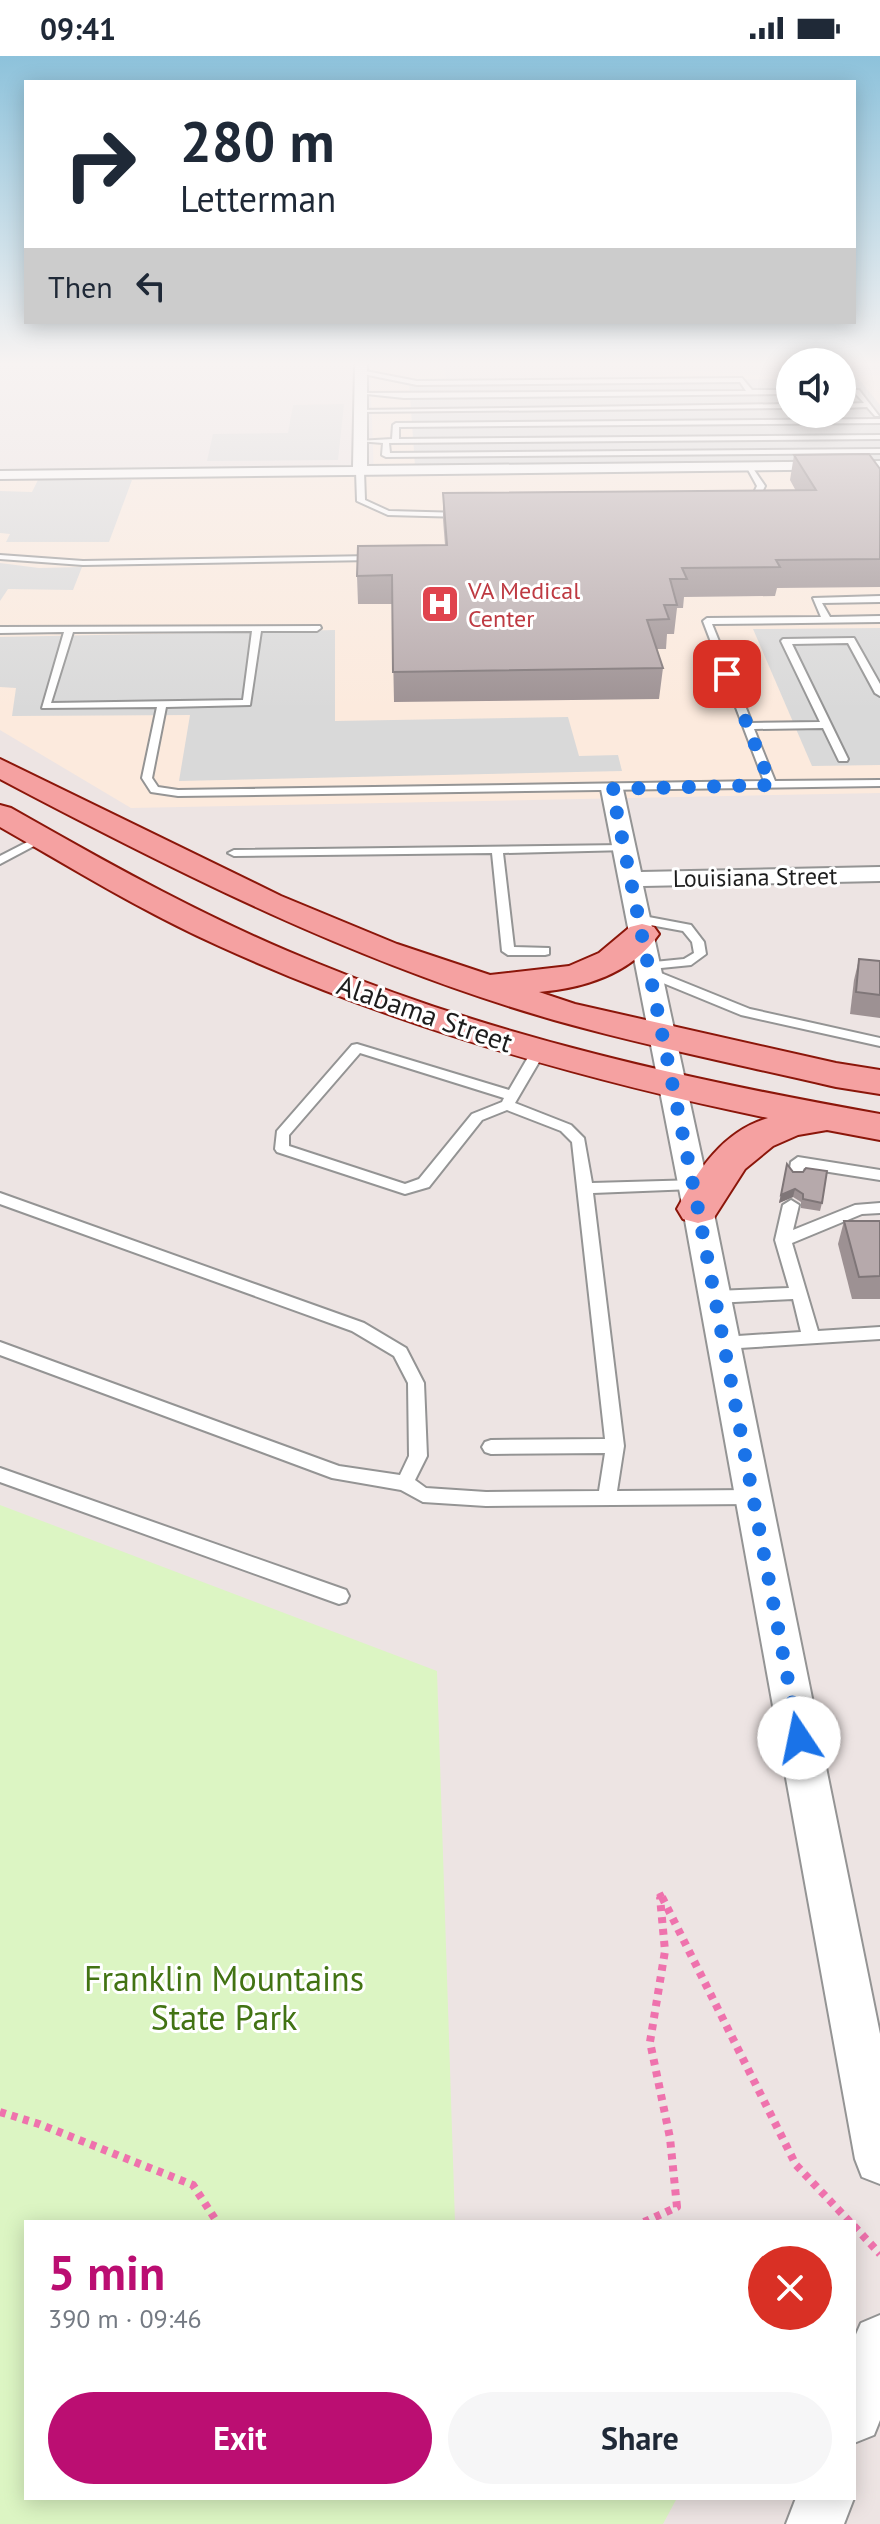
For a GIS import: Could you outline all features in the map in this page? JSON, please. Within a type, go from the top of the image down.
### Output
[{"type":"main road","name":"Alabama Street","points":[[0,768],[146,844],[269,903],[470,982],[565,1012],[822,1072],[880,1082]]},
{"type":"main road","name":"Alabama Street","points":[[0,814],[148,898],[301,970],[403,1008],[539,1050],[672,1084],[880,1127]]},
{"type":"main road","points":[[470,982],[529,982],[589,972],[624,954],[644,948]]},
{"type":"main road","points":[[696,1197],[751,1140],[778,1128],[831,1119]]},
{"type":"street","points":[[612,789],[696,1197],[880,2159]]},
{"type":"street","name":"Louisiana Street","points":[[631,879],[880,874]]},
{"type":"street","points":[[856,2409],[880,2342]]},
{"type":"street","points":[[815,2524],[824,2500]]},
{"type":"lane","points":[[360,479],[361,501],[388,513],[473,514]]},
{"type":"lane","points":[[731,508],[753,503],[761,486],[757,479]]},
{"type":"lane","points":[[0,557],[83,563],[373,558]]},
{"type":"lane","points":[[827,619],[816,600],[880,599]]},
{"type":"lane","points":[[771,785],[707,621],[880,619]]},
{"type":"lane","points":[[69,630],[45,706],[247,703],[257,628]]},
{"type":"lane","points":[[0,630],[317,628]]},
{"type":"lane","points":[[843,759],[786,641],[851,640],[880,693]]},
{"type":"lane","points":[[162,705],[147,778],[155,790],[194,793],[612,789],[880,783]]},
{"type":"lane","points":[[748,726],[827,725]]},
{"type":"lane","points":[[0,861],[43,838]]},
{"type":"lane","points":[[234,853],[624,848]]},
{"type":"lane","points":[[497,850],[508,951],[545,951]]},
{"type":"lane","points":[[644,948],[746,1012],[880,1042]]},
{"type":"lane","points":[[539,1050],[510,1100],[477,1117],[424,1183],[405,1189],[282,1149],[282,1134],[357,1048],[510,1100],[566,1128],[579,1141],[615,1446],[607,1498]]},
{"type":"lane","points":[[796,1174],[798,1162],[880,1175]]},
{"type":"lane","points":[[585,1188],[696,1197]]},
{"type":"lane","points":[[0,1198],[358,1327],[400,1352],[416,1383],[418,1456],[405,1483]]},
{"type":"lane","points":[[791,1205],[783,1240],[811,1337]]},
{"type":"lane","points":[[783,1240],[860,1209],[880,1208]]},
{"type":"lane","points":[[715,1297],[799,1293]]},
{"type":"lane","points":[[723,1343],[880,1333]]},
{"type":"lane","points":[[0,1348],[338,1473],[405,1483],[423,1495],[486,1499],[753,1497]]},
{"type":"lane","points":[[491,1447],[615,1446]]},
{"type":"lane","points":[[0,1475],[339,1596]]},
{"type":"path","points":[[648,2220],[677,2207],[670,2138],[650,2042],[665,1951],[659,1891],[796,2165],[848,2220]]},
{"type":"path","points":[[0,2112],[39,2124],[193,2185],[216,2220]]},
{"type":"path","points":[[856,2228],[880,2254]]},
{"type":"shaded area","name":"VA Medical Center","points":[[0,479],[880,479],[880,793],[131,808],[0,730]]},
{"type":"shaded area","points":[[38,480],[132,480],[109,542],[6,542],[10,534],[0,533],[0,491],[32,492]]},
{"type":"shaded area","points":[[0,563],[39,568],[82,567],[73,590],[8,589],[0,601]]},
{"type":"shaded area","points":[[880,628],[880,765],[812,766],[753,629]]},
{"type":"shaded area","points":[[335,630],[335,721],[568,717],[579,756],[618,755],[622,771],[179,781],[190,715],[12,716],[16,688],[0,687],[0,637]]},
{"type":"green space","name":"Franklin Mountains State Park","points":[[0,1505],[437,1671],[455,2220],[24,2220],[24,2500],[676,2500],[663,2524],[0,2524]]},
{"type":"building","points":[[809,479],[880,479],[880,559],[776,560],[780,567],[682,568],[687,579],[670,579],[677,605],[664,605],[669,619],[647,620],[663,668],[393,672],[392,575],[357,576],[358,546],[447,545],[443,493],[816,490]]},
{"type":"building","points":[[859,959],[880,961],[880,995],[856,992]]},
{"type":"building","points":[[787,1164],[793,1172],[803,1172],[806,1168],[827,1171],[822,1203],[803,1199],[803,1194],[795,1189],[781,1195]]},
{"type":"building","points":[[844,1221],[880,1221],[880,1276],[859,1277]]},
{"type":"place","name":"VA Medical Center","points":[[440,604]]},
{"type":"route","points":[[727,674],[771,785],[612,789],[698,1209],[799,1738]]}]
